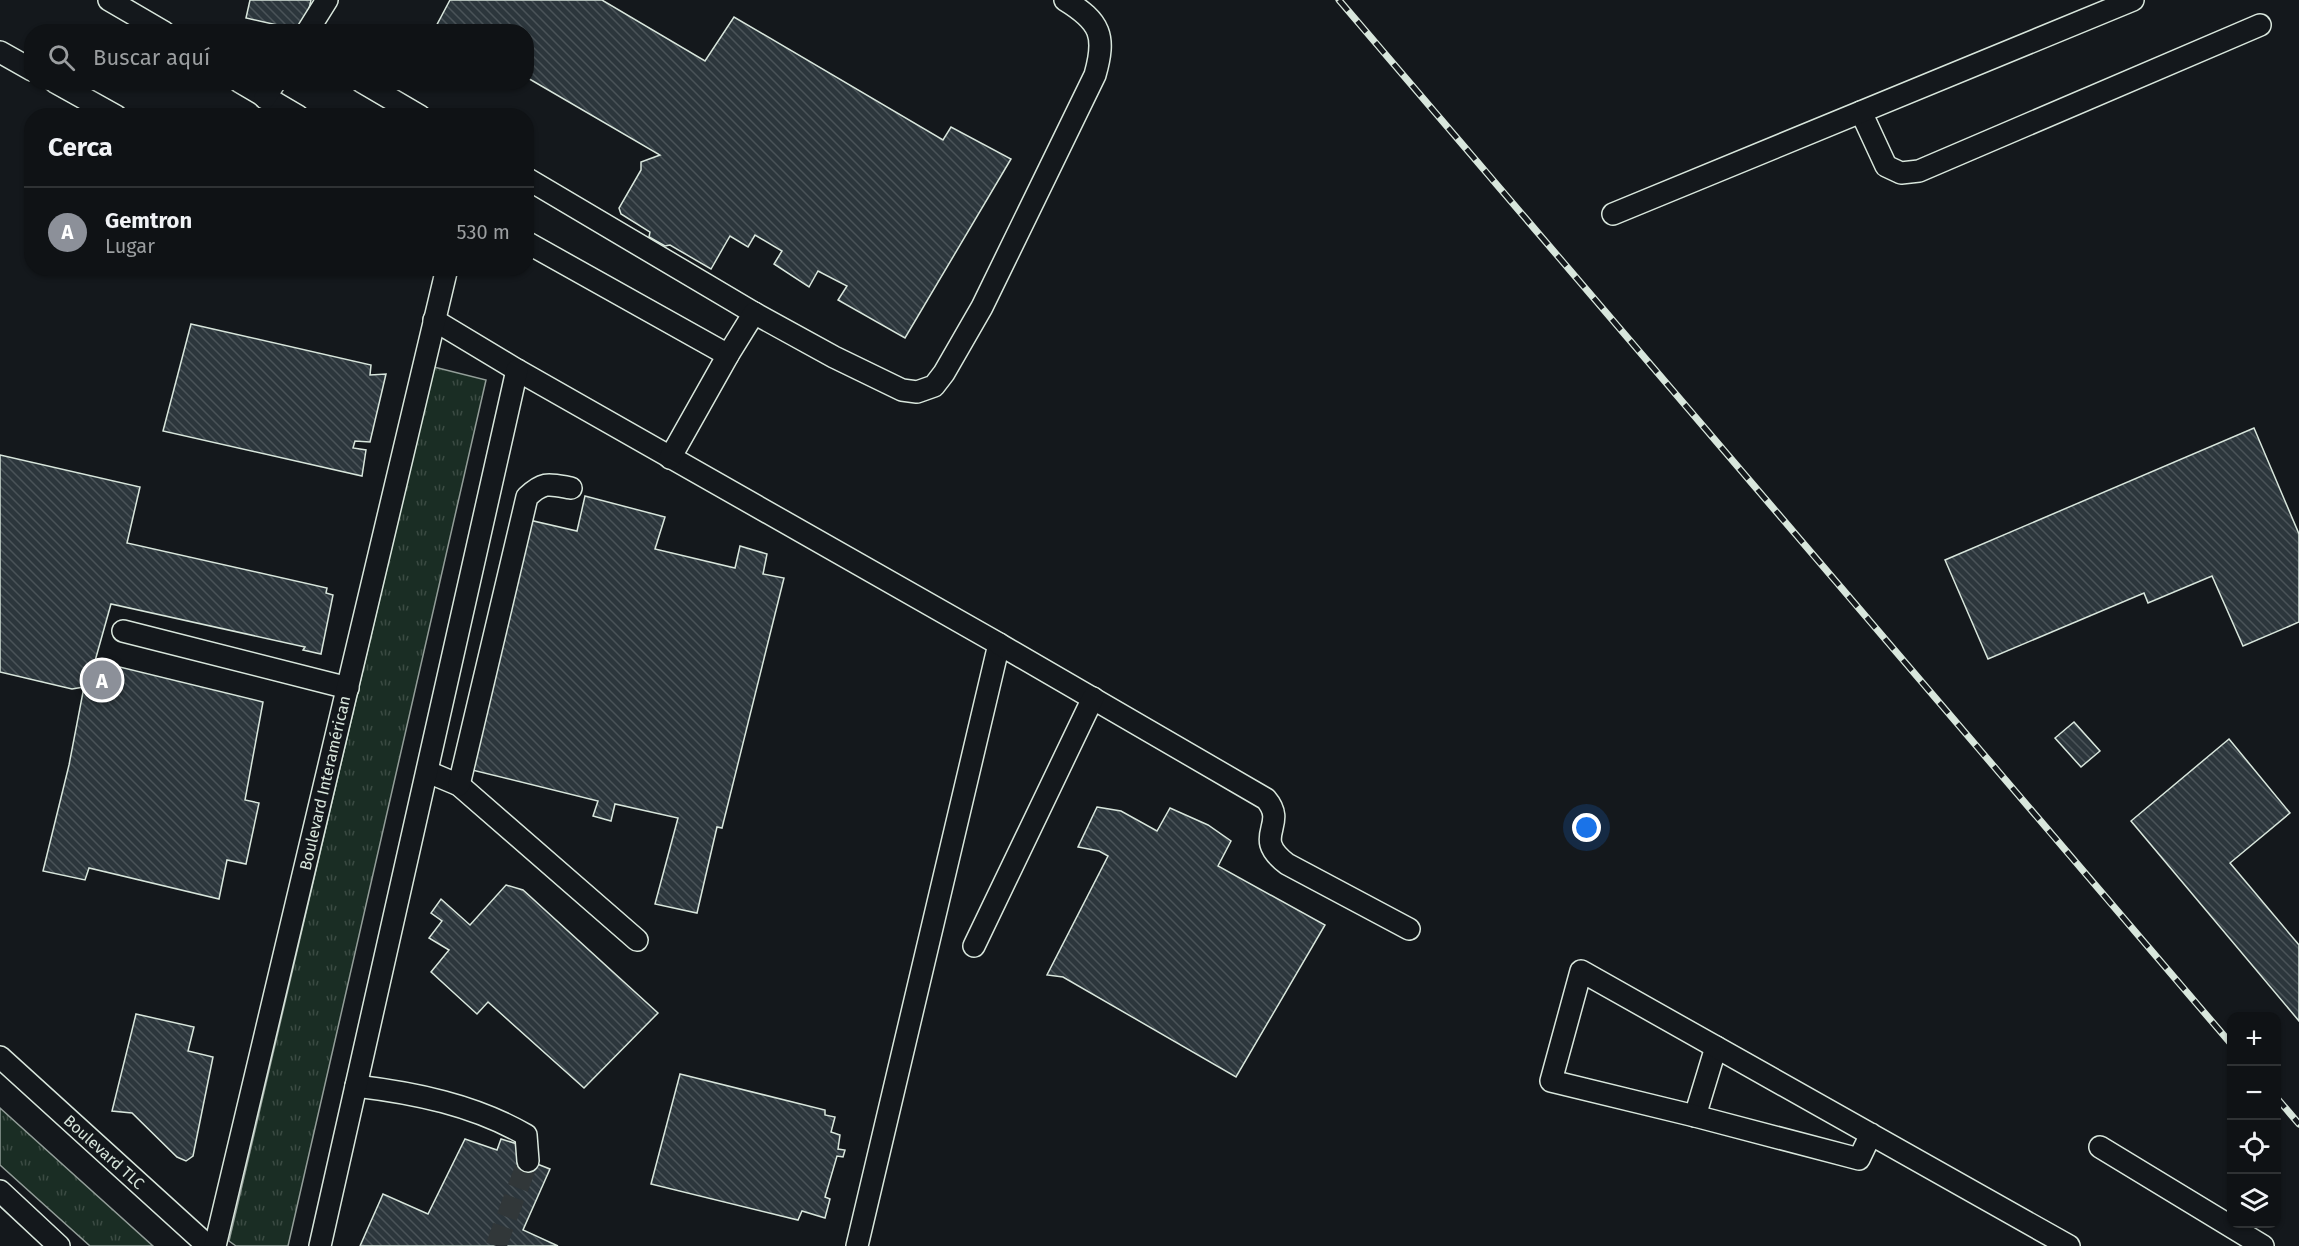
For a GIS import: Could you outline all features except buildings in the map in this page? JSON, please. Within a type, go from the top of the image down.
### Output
[{"type":"street","points":[[109,0],[150,24]]},
{"type":"street","points":[[312,24],[327,0]]},
{"type":"street","points":[[534,183],[754,313],[834,357],[902,390],[916,392],[934,386],[982,307],[1095,75],[1101,54],[1101,38],[1092,22],[1065,0]]},
{"type":"street","points":[[1613,214],[2133,0]]},
{"type":"street","points":[[1861,112],[1887,166],[1901,173],[1919,171],[2260,25]]},
{"type":"street","points":[[0,52],[24,66]]},
{"type":"street","points":[[69,90],[102,108]]},
{"type":"street","points":[[270,90],[289,108]]},
{"type":"street","points":[[376,90],[406,108]]},
{"type":"street","points":[[534,246],[728,355]]},
{"type":"street","name":"Boulevard Interamérican","points":[[215,1246],[445,276]]},
{"type":"street","points":[[670,458],[754,313]]},
{"type":"street","points":[[435,320],[517,370],[1266,799],[1274,815],[1269,841],[1270,848],[1277,856],[1287,864],[1409,929]]},
{"type":"street","points":[[320,1246],[517,370]]},
{"type":"street","points":[[459,785],[527,497],[538,487],[546,484],[571,488]]},
{"type":"street","points":[[123,631],[348,688]]},
{"type":"street","points":[[857,1246],[999,644]]},
{"type":"street","points":[[974,946],[1093,699]]},
{"type":"street","points":[[428,772],[459,785],[637,940]]},
{"type":"street","points":[[1871,1134],[1859,1159],[1551,1081],[1581,971],[1871,1134],[2069,1246]]},
{"type":"street","points":[[1695,1116],[1716,1047]]},
{"type":"street","name":"Boulevard TLC","points":[[0,1057],[208,1246]]},
{"type":"street","points":[[356,1086],[394,1090],[453,1104],[502,1121],[526,1135],[528,1161]]},
{"type":"street","points":[[2100,1147],[2264,1246]]},
{"type":"street","points":[[0,1191],[59,1246]]},
{"type":"green space","points":[[434,367],[486,380],[288,1246],[236,1246],[229,1241]]},
{"type":"green space","points":[[0,1108],[153,1246],[90,1246],[0,1165]]},
{"type":"tunnel","points":[[496,1246],[528,1161]]},
{"type":"railway","points":[[1339,0],[2227,1039]]},
{"type":"railway","points":[[2281,1103],[2299,1124]]},
{"type":"place","name":"Gemtron","points":[[102,680]]}]
